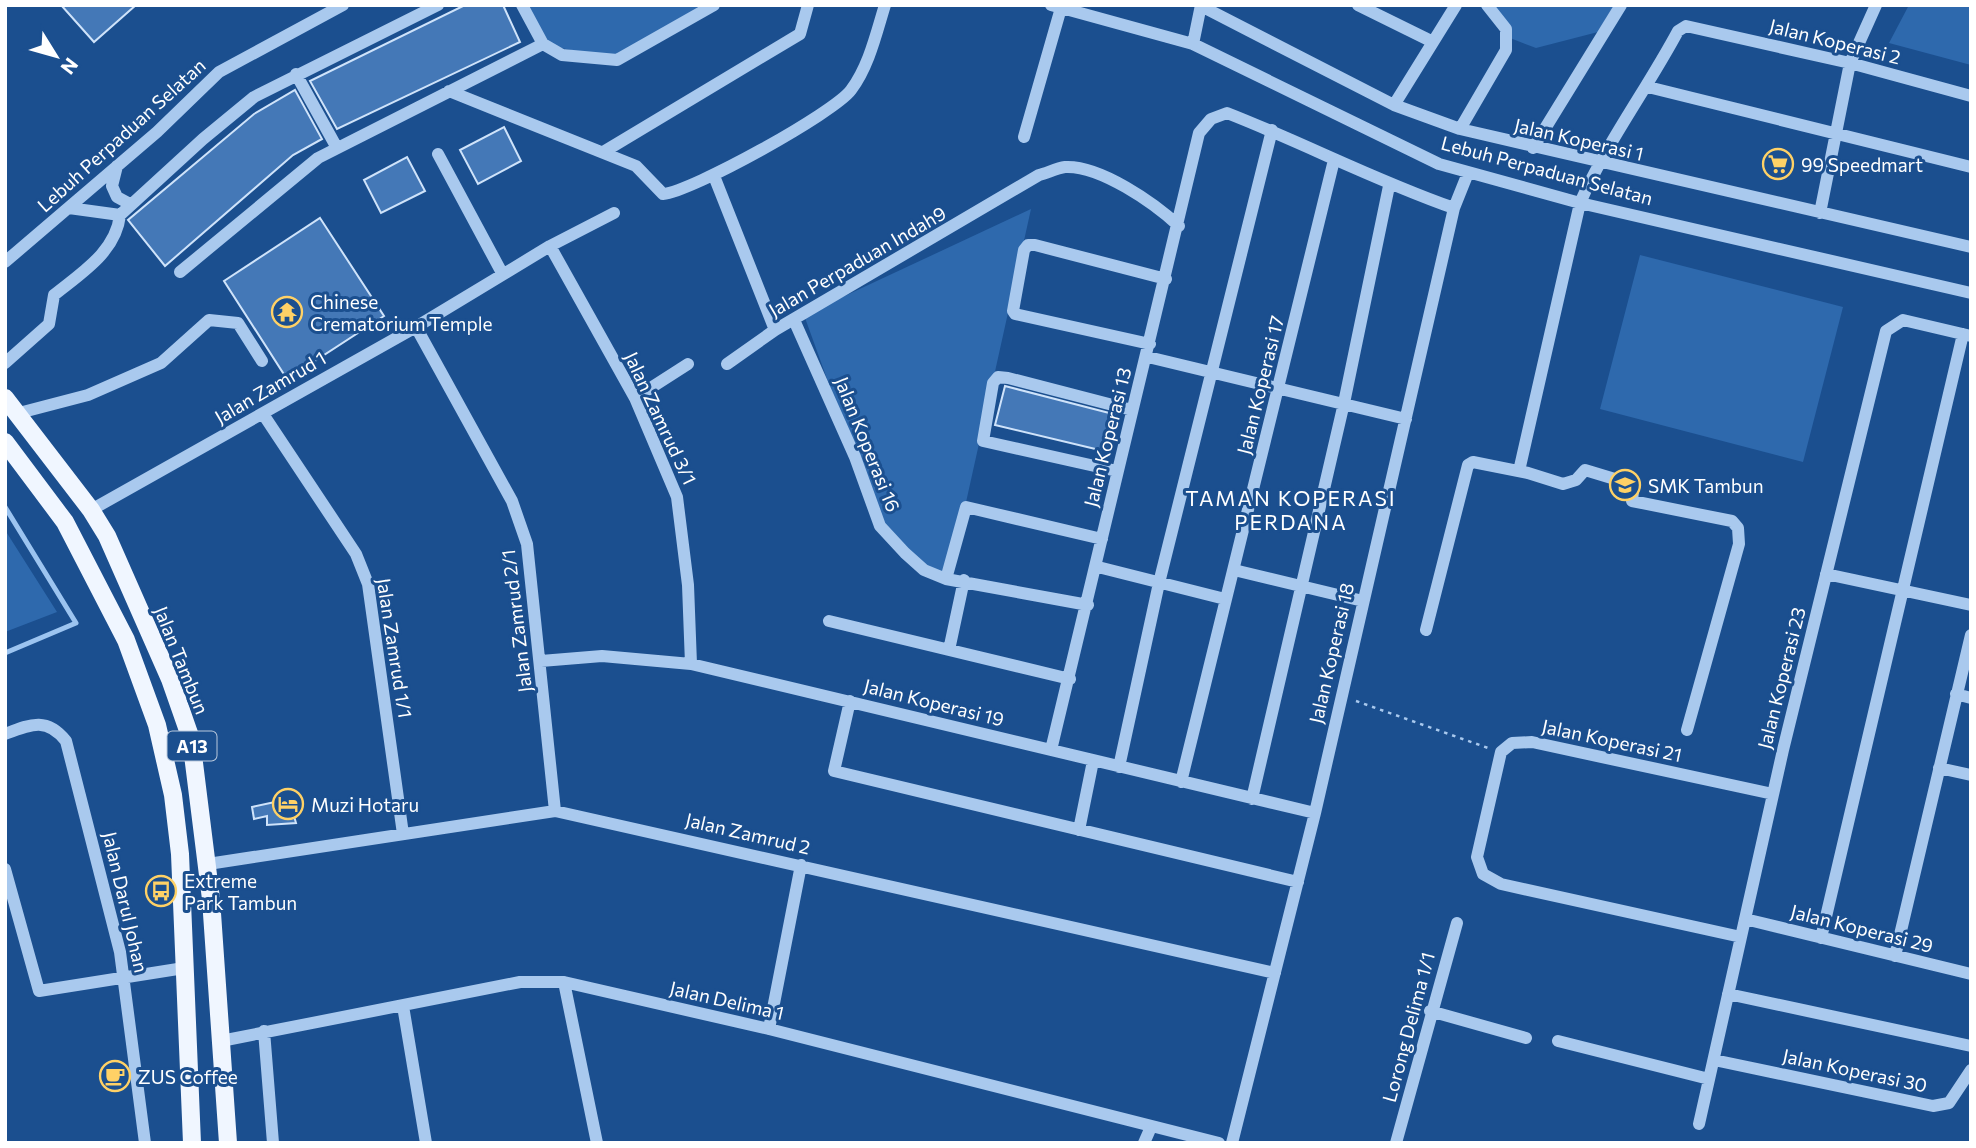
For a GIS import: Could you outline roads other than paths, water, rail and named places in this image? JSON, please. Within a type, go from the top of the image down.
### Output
[{"type":"main road","name":"Jalan Tambun","points":[[5,398],[91,510],[107,537],[170,679],[191,739],[208,864],[228,1143]]},
{"type":"main road","name":"A13","points":[[5,442],[65,522],[126,640],[157,725],[173,795],[180,854],[192,1143]]},
{"type":"street","name":"Lebuh Perpaduan Selatan","points":[[5,262],[117,166],[219,72],[343,5]]},
{"type":"street","points":[[5,363],[49,324],[54,295],[103,254],[119,232],[120,215],[130,204],[254,97],[438,5]]},
{"type":"street","points":[[522,5],[542,44],[562,55],[617,60],[713,5]]},
{"type":"street","points":[[605,151],[800,34],[808,5]]},
{"type":"street","points":[[449,91],[605,151],[636,166],[663,194],[673,193],[714,176],[849,93],[865,69],[885,5]]},
{"type":"street","points":[[1358,5],[1433,41]]},
{"type":"street","points":[[1394,105],[1456,5]]},
{"type":"street","points":[[1460,129],[1506,50],[1506,29],[1487,5]]},
{"type":"street","points":[[1533,148],[1621,5]]},
{"type":"street","points":[[1820,213],[1850,63],[1876,5]]},
{"type":"street","points":[[1193,44],[1201,6]]},
{"type":"street","name":"Jalan Koperasi 1","points":[[1201,6],[1394,105],[1460,129],[1971,247]]},
{"type":"street","name":"Lebuh Perpaduan Selatan","points":[[1056,7],[1093,10],[1193,44],[1439,164],[1580,202],[1971,293]]},
{"type":"street","points":[[1024,137],[1056,7]]},
{"type":"street","name":"Jalan Koperasi 2","points":[[1519,471],[1580,202],[1598,163],[1648,87],[1678,31],[1686,26],[1850,63],[1971,96]]},
{"type":"street","points":[[180,272],[318,158],[542,44]]},
{"type":"street","points":[[296,74],[337,148]]},
{"type":"street","points":[[1648,87],[1971,167]]},
{"type":"street","name":"Jalan Koperasi 13","points":[[1051,750],[1098,567],[1117,471],[1149,351],[1199,133],[1211,119],[1227,113],[1272,130]]},
{"type":"street","points":[[1119,767],[1159,583],[1272,130],[1389,186],[1454,208]]},
{"type":"street","points":[[439,154],[502,273]]},
{"type":"street","name":"Jalan Koperasi 17","points":[[1181,782],[1334,160]]},
{"type":"street","points":[[117,166],[112,186],[117,197],[130,204]]},
{"type":"street","name":"Jalan Perpaduan Indah9","points":[[727,364],[775,330],[1039,176],[1064,167],[1093,172],[1153,202],[1179,226]]},
{"type":"street","name":"Jalan Koperasi 18","points":[[1232,1143],[1315,813],[1454,208],[1468,173]]},
{"type":"street","points":[[714,176],[775,330]]},
{"type":"street","points":[[1252,799],[1344,403],[1389,186]]},
{"type":"street","points":[[69,208],[120,215]]},
{"type":"street","name":"Jalan Zamrud 1","points":[[91,510],[416,327],[502,273],[614,213]]},
{"type":"street","points":[[1166,279],[1028,245],[1024,250],[1013,311],[1015,314],[1214,371],[1406,419]]},
{"type":"street","name":"Jalan Zamrud 3/1","points":[[550,246],[635,398],[677,497],[688,585],[691,664]]},
{"type":"street","points":[[19,413],[88,394],[161,363],[209,320],[238,323],[262,361]]},
{"type":"street","name":"Jalan Koperasi 16","points":[[794,320],[855,457],[880,526],[924,570],[947,579],[1088,605]]},
{"type":"street","name":"Jalan Koperasi 23","points":[[1699,1124],[1773,794],[1886,331],[1903,320],[1967,335]]},
{"type":"street","name":"Jalan Zamrud 2/1","points":[[416,327],[512,500],[527,544],[555,811]]},
{"type":"street","points":[[1821,938],[1901,590],[1967,335]]},
{"type":"street","points":[[635,398],[688,364]]},
{"type":"street","points":[[1117,471],[983,441],[993,383],[998,377],[1132,410]]},
{"type":"street","name":"Jalan Zamrud 1/1","points":[[263,414],[356,554],[368,584],[403,834]]},
{"type":"street","points":[[1426,630],[1468,465],[1481,463],[1563,484],[1576,480],[1585,470],[1616,477],[1628,483],[1633,491],[1632,501],[1732,522],[1738,528],[1739,544],[1687,730]]},
{"type":"street","points":[[947,579],[966,507],[1102,539]]},
{"type":"street","points":[[1098,567],[1225,598]]},
{"type":"street","points":[[1234,570],[1363,601]]},
{"type":"street","points":[[1826,574],[1971,605]]},
{"type":"street","points":[[949,650],[964,580]]},
{"type":"street","points":[[829,621],[1070,679]]},
{"type":"street","points":[[1895,956],[1971,635]]},
{"type":"street","name":"Jalan Koperasi 19","points":[[541,662],[602,656],[691,664],[1315,813]]},
{"type":"street","points":[[1956,694],[1971,698]]},
{"type":"street","points":[[850,701],[834,771],[1298,882]]},
{"type":"street","name":"Jalan Darul Johan","points":[[5,734],[34,723],[46,724],[58,730],[66,741],[124,978],[145,1143]]},
{"type":"street","name":"Jalan Koperasi 21","points":[[1741,937],[1501,884],[1483,874],[1477,858],[1501,752],[1512,743],[1532,741],[1773,794]]},
{"type":"street","points":[[1079,830],[1093,761]]},
{"type":"street","points":[[1940,768],[1971,775]]},
{"type":"street","name":"Jalan Zamrud 2","points":[[208,864],[555,811],[1275,973]]},
{"type":"street","points":[[769,1029],[802,865]]},
{"type":"street","points":[[5,869],[39,991],[184,968]]},
{"type":"street","name":"Jalan Koperasi 29","points":[[1745,919],[1971,974]]},
{"type":"street","name":"Lorong Delima 1/1","points":[[1396,1143],[1430,1011],[1457,923]]},
{"type":"street","name":"Jalan Delima 1","points":[[221,1041],[520,982],[564,982],[769,1029],[1219,1143]]},
{"type":"street","points":[[564,982],[597,1143]]},
{"type":"street","points":[[1728,994],[1971,1046]]},
{"type":"street","points":[[403,1006],[426,1143]]},
{"type":"street","points":[[1430,1011],[1526,1038]]},
{"type":"street","points":[[264,1031],[273,1143]]},
{"type":"street","points":[[1558,1041],[1709,1079]]},
{"type":"street","name":"Jalan Koperasi 30","points":[[1714,1060],[1933,1106],[1949,1103],[1971,1070]]},
{"type":"street","points":[[1144,1143],[1151,1127]]},
{"type":"waterway","points":[[5,507],[76,623],[5,653]]},
{"type":"place","name":"99 Speedmart","points":[[1778,164]]},
{"type":"place","name":"Chinese Crematorium Temple","points":[[287,312]]},
{"type":"place","name":"SMK Tambun","points":[[1625,485]]},
{"type":"place","name":"Muzi Hotaru","points":[[288,804]]},
{"type":"place","name":"Extreme Park Tambun","points":[[161,891]]},
{"type":"place","name":"ZUS Coffee","points":[[115,1076]]},
{"type":"district","name":"TAMAN KOPERASI PERDANA","points":[[1291,509]]}]
